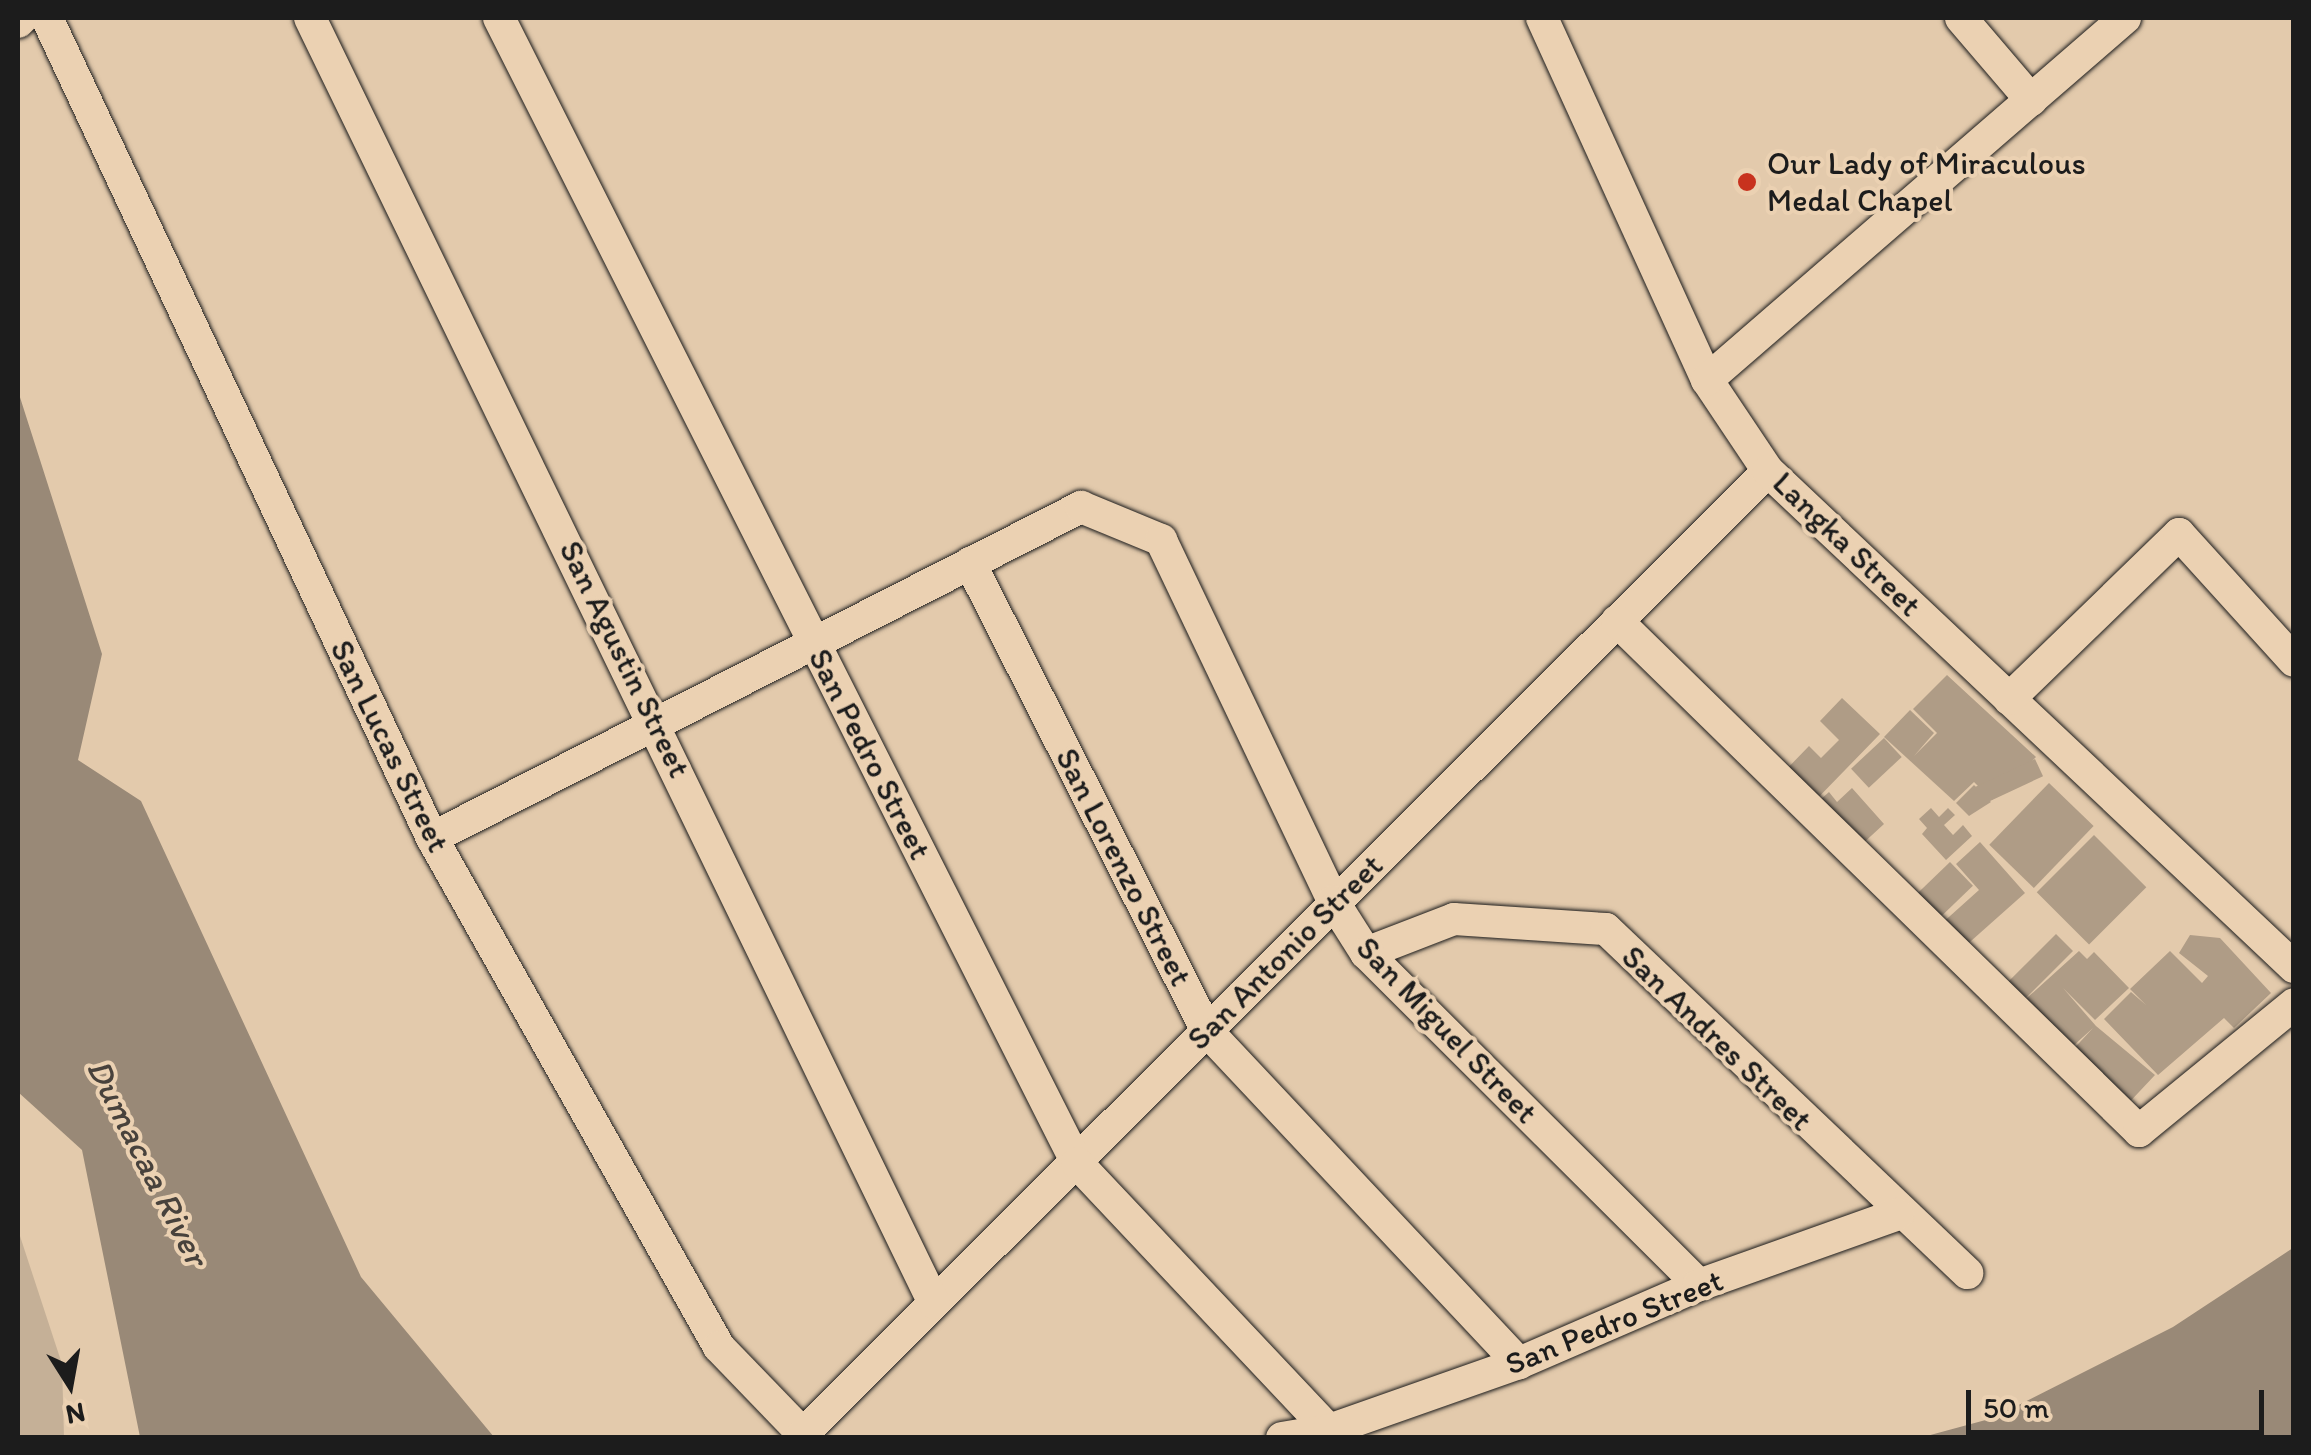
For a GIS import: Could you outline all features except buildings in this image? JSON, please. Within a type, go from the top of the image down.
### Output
[{"type":"street","name":"San Lucas Street","points":[[47,18],[432,838],[719,1347],[803,1434]]},
{"type":"street","name":"San Agustin Street","points":[[310,18],[657,723],[934,1303]]},
{"type":"street","name":"San Pedro Street","points":[[499,18],[1078,1163],[1329,1430]]},
{"type":"street","name":"Langka Street","points":[[1542,18],[1707,380],[1768,471],[2294,968]]},
{"type":"street","points":[[1961,18],[2031,100]]},
{"type":"street","points":[[1707,380],[2125,18]]},
{"type":"street","name":"San Antonio Street","points":[[803,1434],[1768,471]]},
{"type":"street","name":"San Miguel Street","points":[[970,564],[1081,507],[1161,540],[1333,902],[1366,954],[1698,1285]]},
{"type":"street","points":[[2009,698],[2179,534],[2294,661]]},
{"type":"street","points":[[432,838],[970,564]]},
{"type":"street","name":"San Lorenzo Street","points":[[970,564],[1207,1031],[1519,1363]]},
{"type":"street","points":[[1617,621],[2138,1131],[2294,1004]]},
{"type":"street","name":"San Andres Street","points":[[1366,954],[1454,919],[1606,929],[1898,1214],[1967,1273]]},
{"type":"street","name":"San Pedro Street","points":[[1282,1438],[1329,1430],[1519,1363],[1698,1285],[1898,1214]]},
{"type":"shaded area","points":[[18,1230],[62,1364],[64,1437],[18,1437]]},
{"type":"water","name":"Dumacaa River","points":[[18,391],[102,654],[78,760],[141,801],[361,1277],[494,1437],[140,1437],[82,1150],[18,1092]]},
{"type":"water","points":[[2293,1248],[2293,1437],[1923,1437],[1993,1418],[2173,1327]]},
{"type":"place","name":"Our Lady of Miraculous Medal Chapel","points":[[1747,182]]}]
